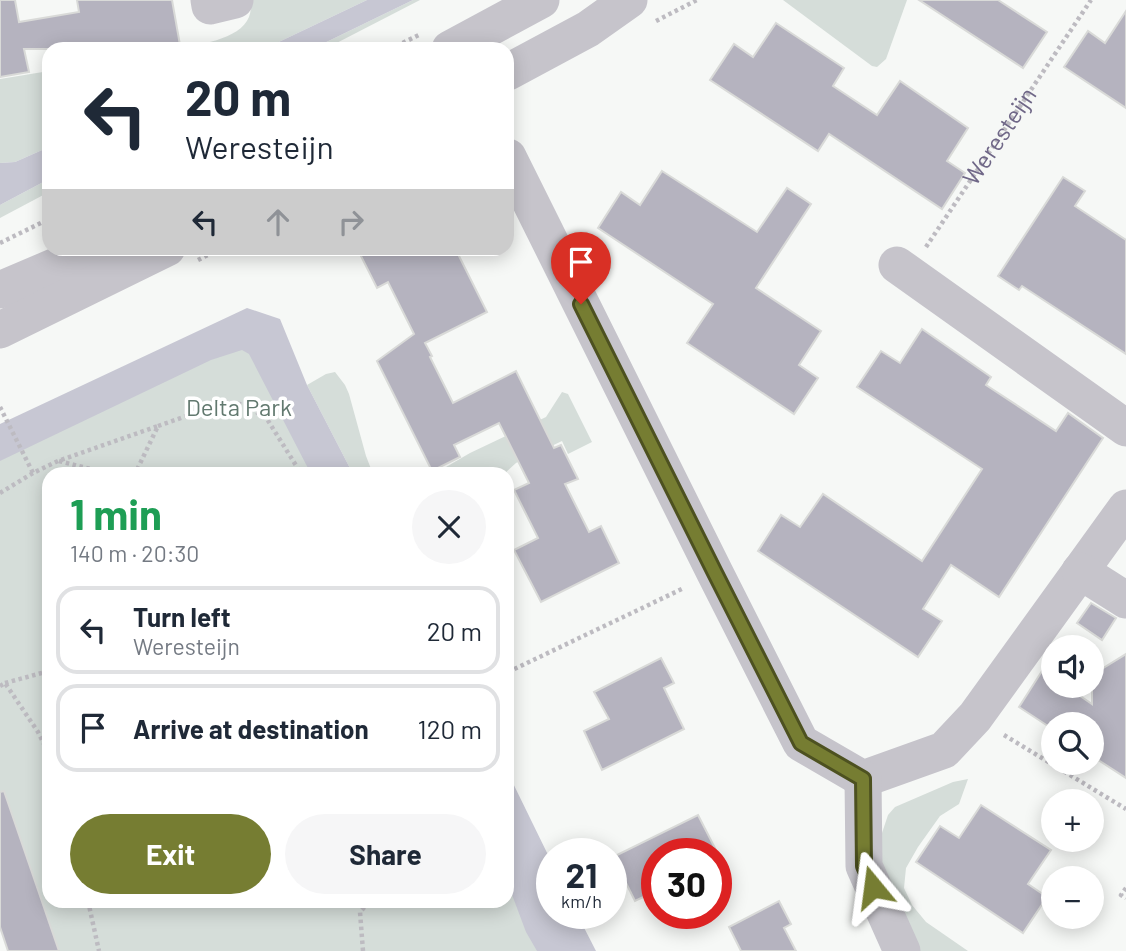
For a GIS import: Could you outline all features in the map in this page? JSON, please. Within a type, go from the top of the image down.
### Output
[{"type":"street","points":[[209,0],[210,6],[235,0]]},
{"type":"street","points":[[463,42],[541,0]]},
{"type":"street","points":[[514,69],[588,29],[629,0]]},
{"type":"street","points":[[514,169],[801,743],[863,779],[944,750],[975,717],[1126,508]]},
{"type":"street","points":[[0,290],[80,256]]},
{"type":"street","points":[[0,330],[151,256]]},
{"type":"street","points":[[903,269],[1126,428]]},
{"type":"street","points":[[1080,571],[1126,600]]},
{"type":"street","points":[[863,779],[864,866],[902,951]]},
{"type":"path","name":"Weresteijn","points":[[903,269],[1091,0]]},
{"type":"path","points":[[0,243],[42,222]]},
{"type":"path","points":[[46,467],[226,402],[246,405],[267,419],[296,467]]},
{"type":"path","points":[[0,407],[33,474]]},
{"type":"path","points":[[138,467],[158,426]]},
{"type":"path","points":[[58,461],[82,467]]},
{"type":"path","points":[[0,493],[42,469]]},
{"type":"path","points":[[514,670],[715,573]]},
{"type":"path","points":[[42,673],[3,685],[42,740]]},
{"type":"path","points":[[975,717],[1126,809]]},
{"type":"path","points":[[1126,888],[1121,895],[1126,898]]},
{"type":"path","points":[[90,908],[99,951]]},
{"type":"path","points":[[363,951],[360,912],[364,908]]},
{"type":"green space","points":[[252,0],[367,0],[279,42],[209,42],[237,31],[249,17]]},
{"type":"green space","points":[[413,0],[420,0],[339,42],[326,42]]},
{"type":"green space","points":[[783,0],[907,0],[886,59],[877,67]]},
{"type":"green space","points":[[42,72],[42,150],[15,162],[0,163],[0,79]]},
{"type":"green space","points":[[42,183],[42,196],[0,218],[0,205]]},
{"type":"green space","name":"Delta Park","points":[[271,317],[343,467],[42,467],[42,908],[514,908],[514,825],[536,878],[536,929],[561,929],[575,951],[43,951],[0,831],[0,450]]},
{"type":"green space","points":[[335,372],[345,385],[370,467],[349,467],[307,385]]},
{"type":"green space","points":[[562,392],[568,394],[592,442],[568,454],[562,441],[512,467],[446,467],[470,453],[546,417]]},
{"type":"green space","points":[[968,779],[959,804],[940,816],[918,847],[906,868],[904,888],[912,905],[926,922],[968,951],[919,951],[880,859],[881,836],[888,815],[895,807],[953,782]]},
{"type":"shaded area","points":[[367,0],[413,0],[326,42],[279,42]]},
{"type":"shaded area","points":[[42,150],[42,183],[0,205],[0,163],[15,162]]},
{"type":"shaded area","points":[[247,308],[280,319],[307,385],[349,467],[307,467],[249,354],[242,350],[211,360],[0,461],[0,424]]},
{"type":"shaded area","points":[[514,785],[540,838],[536,838],[536,929],[585,929],[596,951],[537,951],[526,932],[514,900]]},
{"type":"building","points":[[0,0],[15,0],[19,22],[79,12],[77,0],[172,0],[179,42],[42,42],[42,49],[24,49],[29,72],[0,77]]},
{"type":"building","points":[[919,0],[998,0],[1047,32],[1023,68]]},
{"type":"building","points":[[1126,11],[1126,108],[1064,67],[1088,31],[1105,43]]},
{"type":"building","points":[[776,23],[844,68],[833,86],[877,115],[900,81],[968,128],[947,161],[965,173],[942,209],[829,134],[818,151],[710,80],[734,44],[753,57]]},
{"type":"building","points":[[662,171],[757,232],[787,188],[811,204],[756,288],[821,331],[799,365],[818,378],[794,414],[687,343],[713,304],[598,228],[621,192],[640,205]]},
{"type":"building","points":[[1063,177],[1085,191],[1075,206],[1126,240],[1126,354],[1022,286],[1019,290],[998,276]]},
{"type":"building","points":[[361,256],[459,256],[487,312],[425,343],[453,403],[516,371],[554,448],[561,445],[578,479],[565,484],[589,532],[601,526],[619,563],[541,602],[514,550],[538,538],[514,490],[529,483],[499,423],[454,445],[460,457],[440,467],[430,467],[377,361],[414,334],[388,282],[377,288]]},
{"type":"building","points":[[922,329],[991,377],[986,385],[1056,431],[1068,413],[1103,438],[999,597],[951,565],[923,609],[942,621],[918,657],[758,551],[781,515],[800,527],[823,494],[922,561],[982,469],[857,387],[881,351],[900,363]]},
{"type":"building","points":[[1091,603],[1116,618],[1104,637],[1095,635],[1077,623]]},
{"type":"building","points":[[1126,654],[1126,778],[1104,764],[1104,712],[1041,712],[1041,721],[1019,707],[1041,673],[1041,698],[1083,698],[1092,704],[1092,698],[1104,698],[1104,668]]},
{"type":"building","points":[[661,658],[674,683],[664,688],[684,729],[602,770],[584,731],[609,719],[594,692]]},
{"type":"building","points":[[4,791],[59,951],[8,951],[0,927],[0,792]]},
{"type":"building","points":[[981,805],[1041,844],[1041,852],[1050,852],[1028,884],[1041,893],[1041,906],[1023,933],[916,862],[940,826],[959,838]]},
{"type":"building","points":[[698,815],[710,838],[651,838]]},
{"type":"building","points":[[641,843],[641,898],[635,901],[627,885],[627,850]]},
{"type":"building","points":[[779,901],[791,924],[784,928],[796,951],[741,951],[730,929]]},
{"type":"route","points":[[581,304],[801,743],[863,779],[864,866],[873,887]]}]
